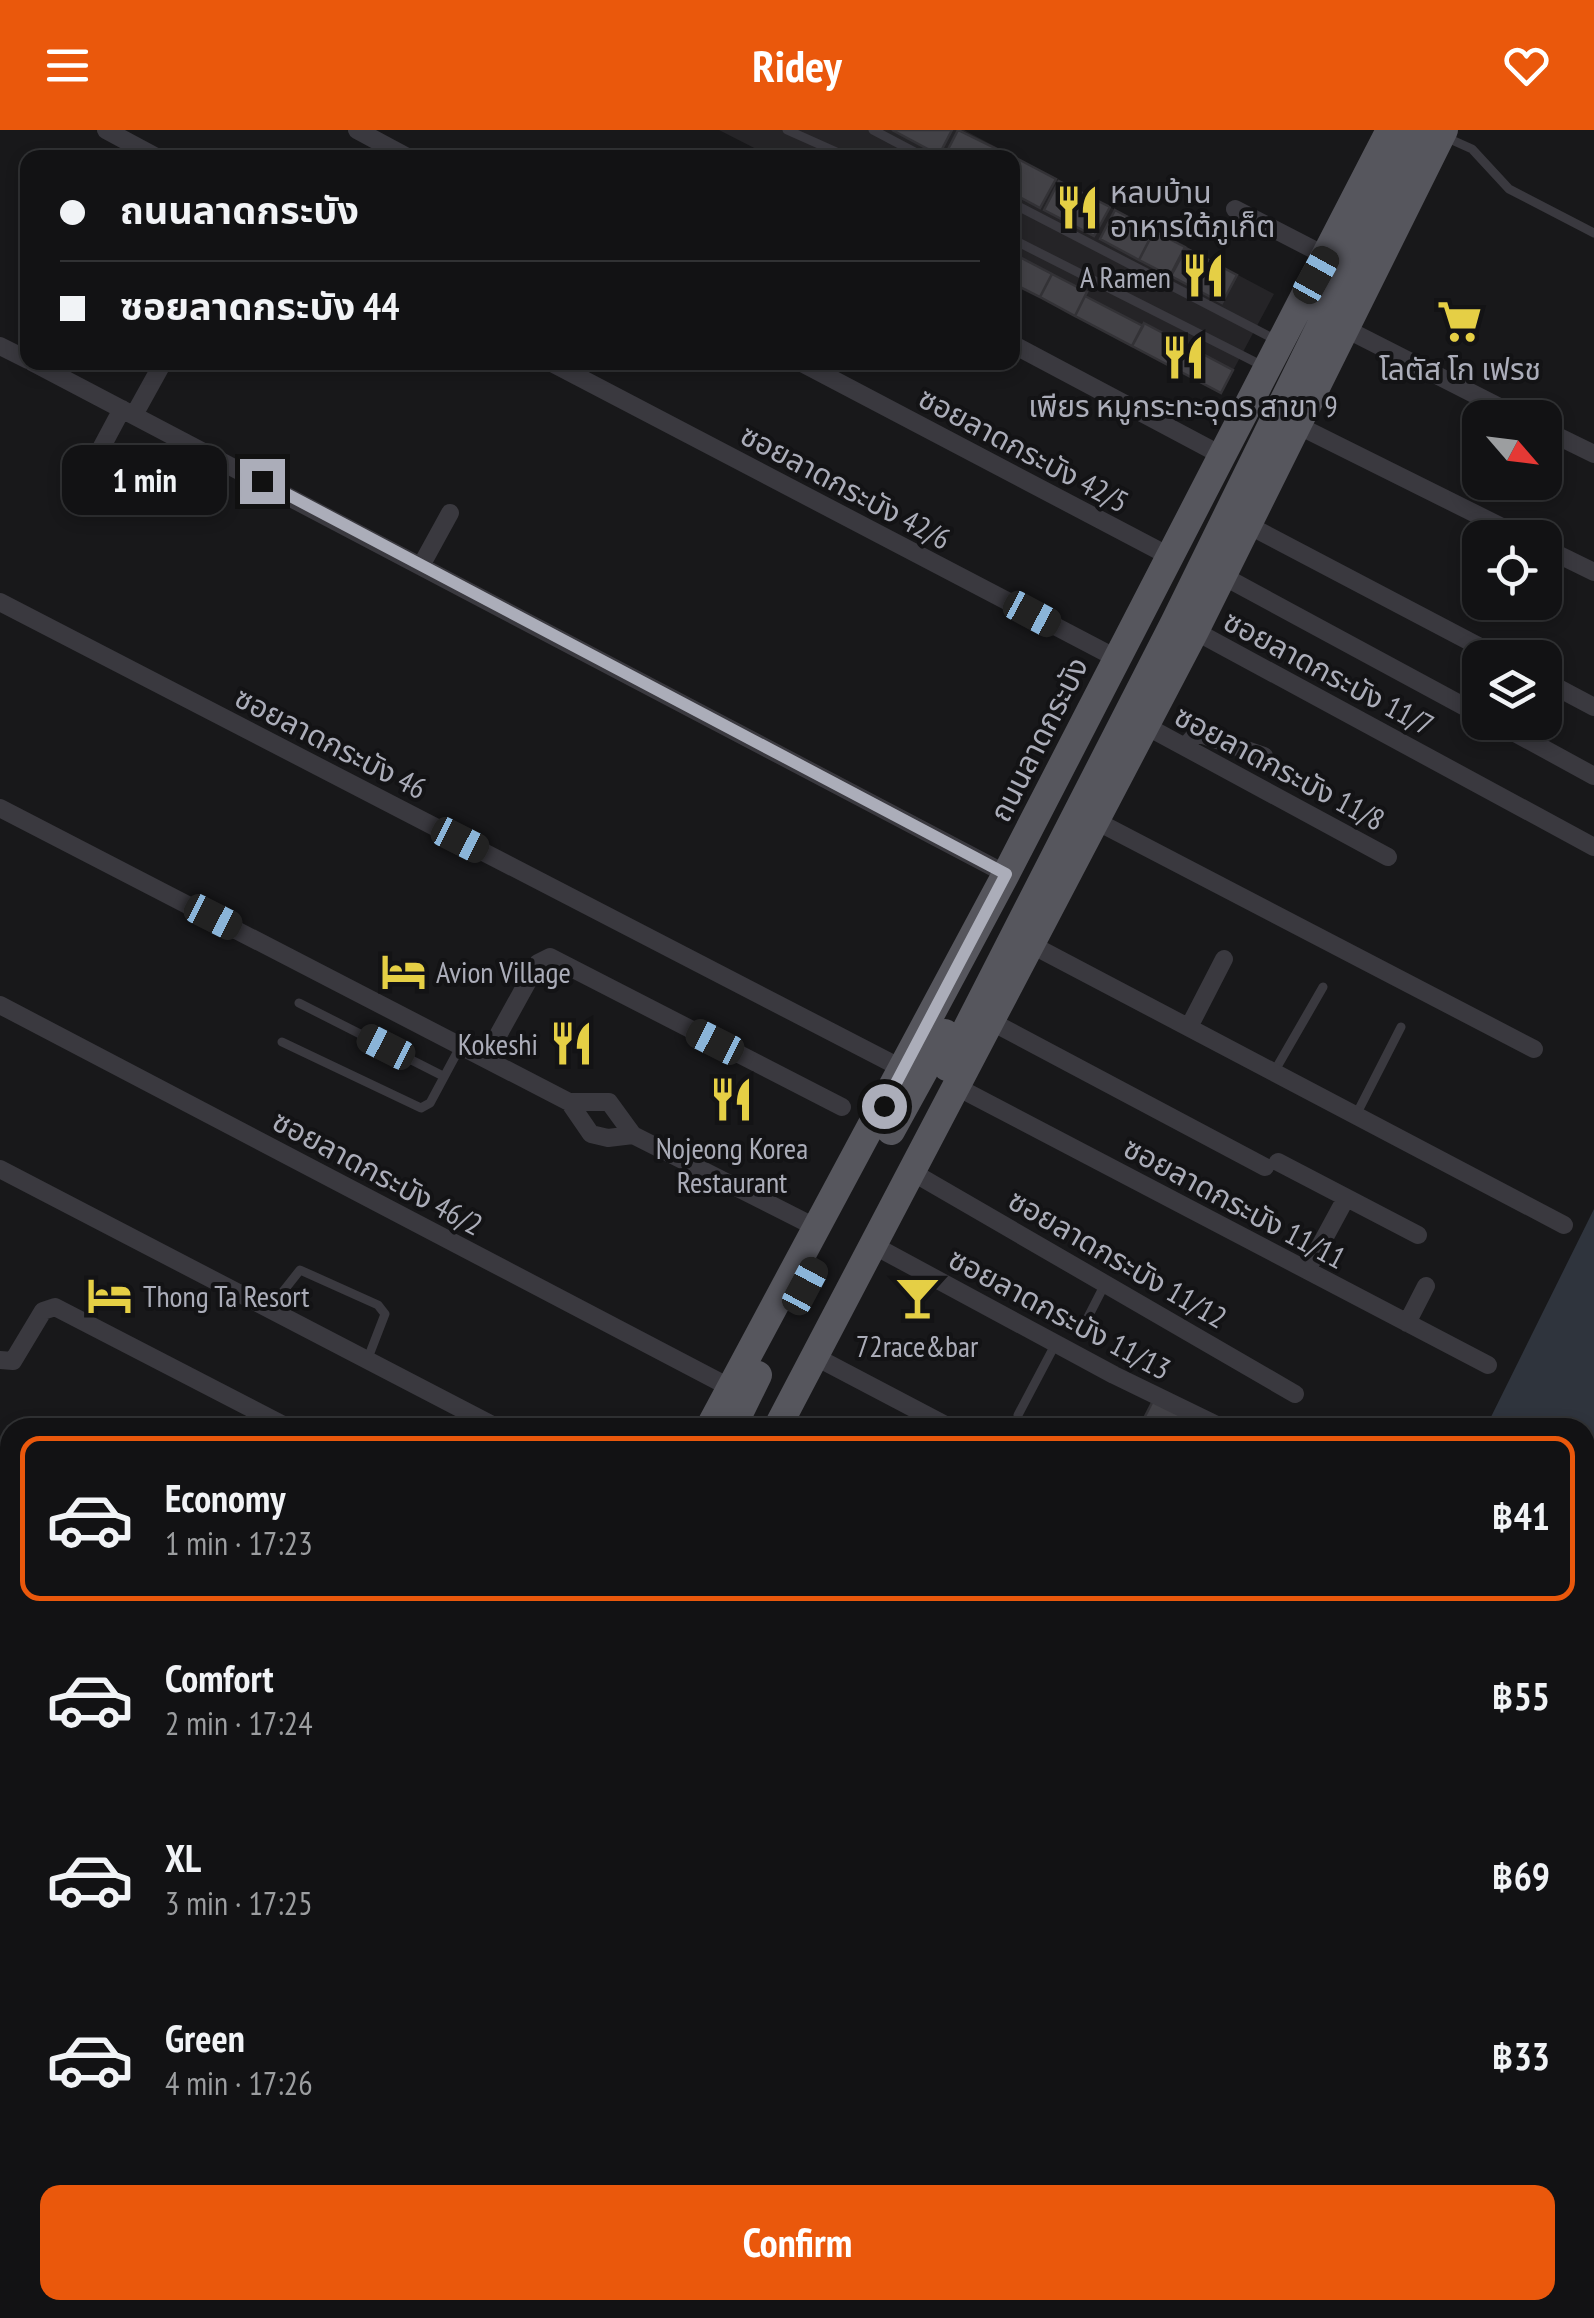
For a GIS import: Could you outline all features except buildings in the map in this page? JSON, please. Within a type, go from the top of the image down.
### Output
[{"type":"main road","name":"ถนนลาดกระบัง","points":[[714,1418],[1006,874],[1390,130]]},
{"type":"main road","points":[[781,1418],[992,1022],[1348,330],[1434,132]]},
{"type":"main road","points":[[766,1418],[1129,712],[1434,132]]},
{"type":"main road","points":[[737,1418],[1211,523],[1286,364],[1305,294]]},
{"type":"street","points":[[106,130],[143,150]]},
{"type":"street","points":[[357,130],[394,150]]},
{"type":"street","points":[[1235,209],[1326,256]]},
{"type":"street","points":[[1348,330],[1486,400]]},
{"type":"street","points":[[1020,348],[1221,455]]},
{"type":"street","points":[[47,370],[1006,874]]},
{"type":"street","points":[[98,454],[159,370]]},
{"type":"street","name":"ซอยลาดกระบัง 42/6","points":[[565,370],[1116,658]]},
{"type":"street","name":"ซอยลาดกระบัง 42/5","points":[[815,370],[1170,556]]},
{"type":"street","points":[[1298,426],[1488,520]]},
{"type":"street","points":[[1562,438],[1594,454]]},
{"type":"street","points":[[422,564],[450,513]]},
{"type":"street","points":[[1248,525],[1467,640]]},
{"type":"street","points":[[1562,556],[1594,572]]},
{"type":"street","points":[[1223,576],[1462,704]]},
{"type":"street","name":"ซอยลาดกระบัง 46","points":[[0,602],[903,1069]]},
{"type":"street","name":"ซอยลาดกระบัง 11/7","points":[[1195,631],[1594,848]]},
{"type":"street","points":[[1562,690],[1594,707]]},
{"type":"street","name":"ซอยลาดกระบัง 11/8","points":[[1146,726],[1388,856]]},
{"type":"street","points":[[1185,747],[1197,733],[1208,734],[1264,756]]},
{"type":"street","points":[[1528,740],[1594,776]]},
{"type":"street","points":[[0,808],[486,1056],[568,1102],[591,1134],[608,1138],[632,1135]]},
{"type":"street","points":[[1096,820],[1534,1049]]},
{"type":"street","points":[[1032,945],[1564,1225]]},
{"type":"street","points":[[486,1056],[538,962],[550,957],[842,1107]]},
{"type":"street","points":[[1189,1026],[1224,958]]},
{"type":"street","name":"ซอยลาดกระบัง 46/2","points":[[0,1005],[730,1388]]},
{"type":"street","points":[[992,1022],[1418,1234]]},
{"type":"street","name":"ซอยลาดกระบัง 11/11","points":[[958,1087],[1488,1365]]},
{"type":"street","points":[[568,1102],[608,1102],[632,1135],[817,1228]]},
{"type":"street","points":[[0,1169],[479,1418]]},
{"type":"street","name":"ซอยลาดกระบัง 11/12","points":[[912,1172],[1295,1394]]},
{"type":"street","points":[[1307,1270],[1346,1198]]},
{"type":"street","name":"ซอยลาดกระบัง 11/13","points":[[873,1245],[1204,1418]]},
{"type":"street","points":[[1408,1323],[1426,1286]]},
{"type":"street","points":[[0,1360],[13,1361],[43,1311],[55,1307],[271,1418]]},
{"type":"street","points":[[814,1356],[932,1418]]},
{"type":"lane","points":[[787,130],[832,150]]},
{"type":"lane","points":[[873,130],[911,150]]},
{"type":"lane","points":[[1434,132],[1472,149],[1509,189],[1594,233]]},
{"type":"lane","points":[[1020,206],[1280,341]]},
{"type":"lane","points":[[1020,243],[1266,367]]},
{"type":"lane","points":[[1274,1072],[1323,987]]},
{"type":"lane","points":[[300,1003],[443,1076]]},
{"type":"lane","points":[[1356,1115],[1401,1028]]},
{"type":"lane","points":[[282,1042],[413,1106],[430,1103],[462,1044]]},
{"type":"lane","points":[[270,1308],[300,1270],[378,1306],[385,1314],[384,1323],[368,1358]]},
{"type":"lane","points":[[1087,1318],[1106,1282]]},
{"type":"lane","points":[[1018,1415],[1056,1342]]},
{"type":"shaded area","points":[[719,130],[964,130],[1002,150],[758,150]]},
{"type":"shaded area","points":[[1020,160],[1274,294],[1221,393],[1020,287]]},
{"type":"shaded area","points":[[1594,1209],[1594,1418],[1490,1418]]},
{"type":"place","name":"หลบบ้าน อาหารใต้ภูเก็ต","points":[[1077,208]]},
{"type":"place","name":"A Ramen","points":[[1204,276]]},
{"type":"place","name":"โลตัส โก เฟรช","points":[[1460,321]]},
{"type":"place","name":"เพียร หมูกระทะอุดร สาขา 9","points":[[1183,358]]},
{"type":"place","name":"Avion Village","points":[[403,971]]},
{"type":"place","name":"Kokeshi","points":[[571,1043]]},
{"type":"place","name":"Nojeong Korea Restaurant","points":[[732,1100]]},
{"type":"place","name":"Thong Ta Resort","points":[[110,1295]]},
{"type":"place","name":"72race&bar","points":[[917,1298]]},
{"type":"route","points":[[262,481],[1006,874],[884,1106]]}]
